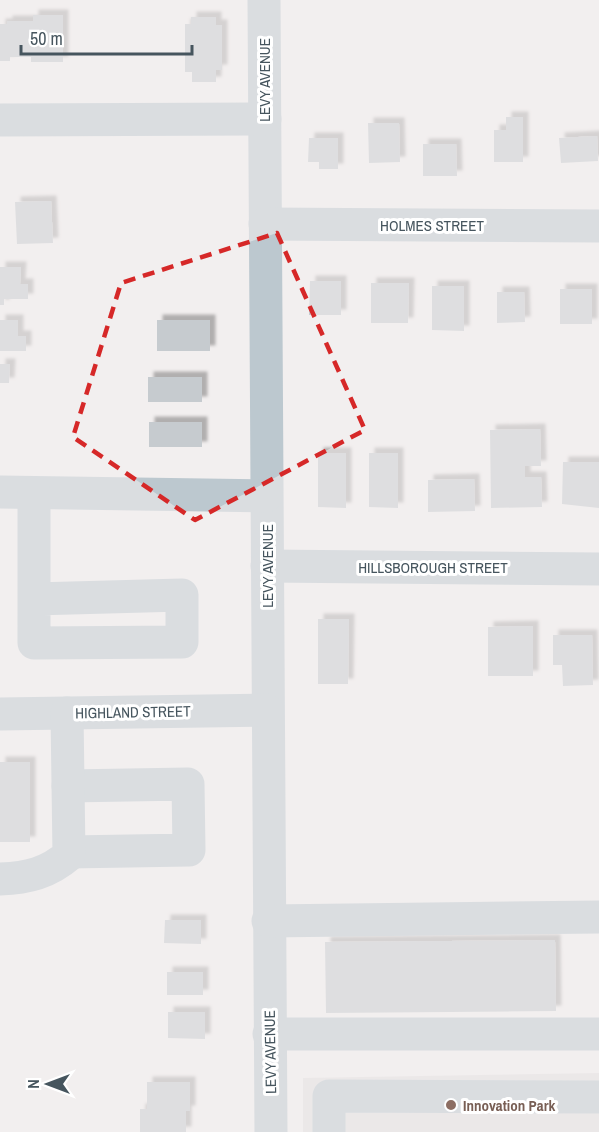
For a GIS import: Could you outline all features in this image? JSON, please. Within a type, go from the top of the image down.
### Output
[{"type":"street","name":"LEVY AVENUE","points":[[264,0],[271,1132]]},
{"type":"street","points":[[0,120],[264,119]]},
{"type":"street","name":"HOLMES STREET","points":[[265,224],[599,226]]},
{"type":"street","points":[[0,492],[266,496]]},
{"type":"street","points":[[34,493],[34,599],[34,643],[182,642],[182,595],[34,599]]},
{"type":"street","name":"HILLSBOROUGH STREET","points":[[267,566],[599,568]]},
{"type":"street","name":"HIGHLAND STREET","points":[[0,714],[267,710]]},
{"type":"street","points":[[0,879],[43,873],[53,869],[69,852],[67,713]]},
{"type":"street","points":[[68,786],[188,784],[189,850],[69,852]]},
{"type":"street","points":[[268,921],[599,917]]},
{"type":"street","points":[[269,1034],[599,1034]]},
{"type":"street","points":[[329,1132],[328,1096],[599,1097]]},
{"type":"highlighted area","points":[[277,233],[365,430],[195,520],[73,437],[121,283]]},
{"type":"shaded area","name":"Innovation Park","points":[[599,1073],[599,1132],[303,1132],[303,1078]]},
{"type":"building","points":[[33,15],[63,15],[63,62],[31,62],[31,57],[10,57],[10,61],[0,61],[0,24],[7,24],[7,21],[33,21]]},
{"type":"building","points":[[191,17],[216,17],[216,25],[222,25],[222,70],[216,70],[216,82],[192,82],[192,72],[185,72],[185,24],[191,24]]},
{"type":"building","points":[[506,117],[523,117],[523,162],[494,162],[494,130],[506,130]]},
{"type":"building","points":[[368,123],[399,123],[400,162],[369,163]]},
{"type":"building","points":[[597,136],[598,161],[561,163],[559,138]]},
{"type":"building","points":[[309,138],[338,138],[338,169],[319,169],[319,162],[308,162]]},
{"type":"building","points":[[423,144],[456,144],[457,176],[423,176]]},
{"type":"building","points":[[51,201],[53,243],[17,244],[15,202]]},
{"type":"building","points":[[0,267],[21,267],[20,284],[28,284],[28,299],[4,299],[4,305],[0,305]]},
{"type":"building","points":[[310,281],[341,281],[341,315],[309,315]]},
{"type":"building","points":[[371,283],[409,283],[408,323],[371,323]]},
{"type":"building","points":[[432,286],[464,286],[464,331],[432,330]]},
{"type":"building","points":[[560,289],[592,289],[592,324],[560,324]]},
{"type":"building","points":[[497,292],[524,292],[525,322],[497,323]]},
{"type":"building","points":[[0,320],[18,320],[18,336],[26,336],[26,351],[0,351]]},
{"type":"building","points":[[157,320],[210,320],[210,351],[157,351]]},
{"type":"building","points":[[0,364],[10,364],[9,383],[0,383]]},
{"type":"building","points":[[148,377],[202,377],[202,402],[148,402]]},
{"type":"building","points":[[149,422],[202,422],[202,447],[149,447]]},
{"type":"building","points":[[540,429],[541,466],[525,466],[525,477],[541,477],[542,507],[491,508],[490,430]]},
{"type":"building","points":[[318,453],[346,453],[346,508],[318,507]]},
{"type":"building","points":[[369,453],[398,453],[398,508],[369,507]]},
{"type":"building","points":[[563,462],[599,462],[599,508],[562,504]]},
{"type":"building","points":[[474,479],[475,511],[428,512],[428,480]]},
{"type":"building","points":[[318,619],[349,619],[348,684],[318,684]]},
{"type":"building","points":[[533,626],[533,676],[488,676],[488,627]]},
{"type":"building","points":[[553,635],[592,635],[593,685],[563,686],[562,665],[553,665]]},
{"type":"building","points":[[0,762],[30,762],[30,842],[0,842]]},
{"type":"building","points":[[165,920],[201,920],[201,944],[164,943]]},
{"type":"building","points":[[555,940],[556,1011],[326,1013],[325,942]]},
{"type":"building","points":[[167,972],[203,972],[203,995],[167,995]]},
{"type":"building","points":[[168,1012],[205,1012],[205,1039],[168,1038]]},
{"type":"building","points":[[147,1082],[190,1082],[190,1111],[186,1111],[186,1132],[140,1132],[140,1109],[147,1109]]},
{"type":"place","name":"Innovation Park","points":[[451,1105]]}]
